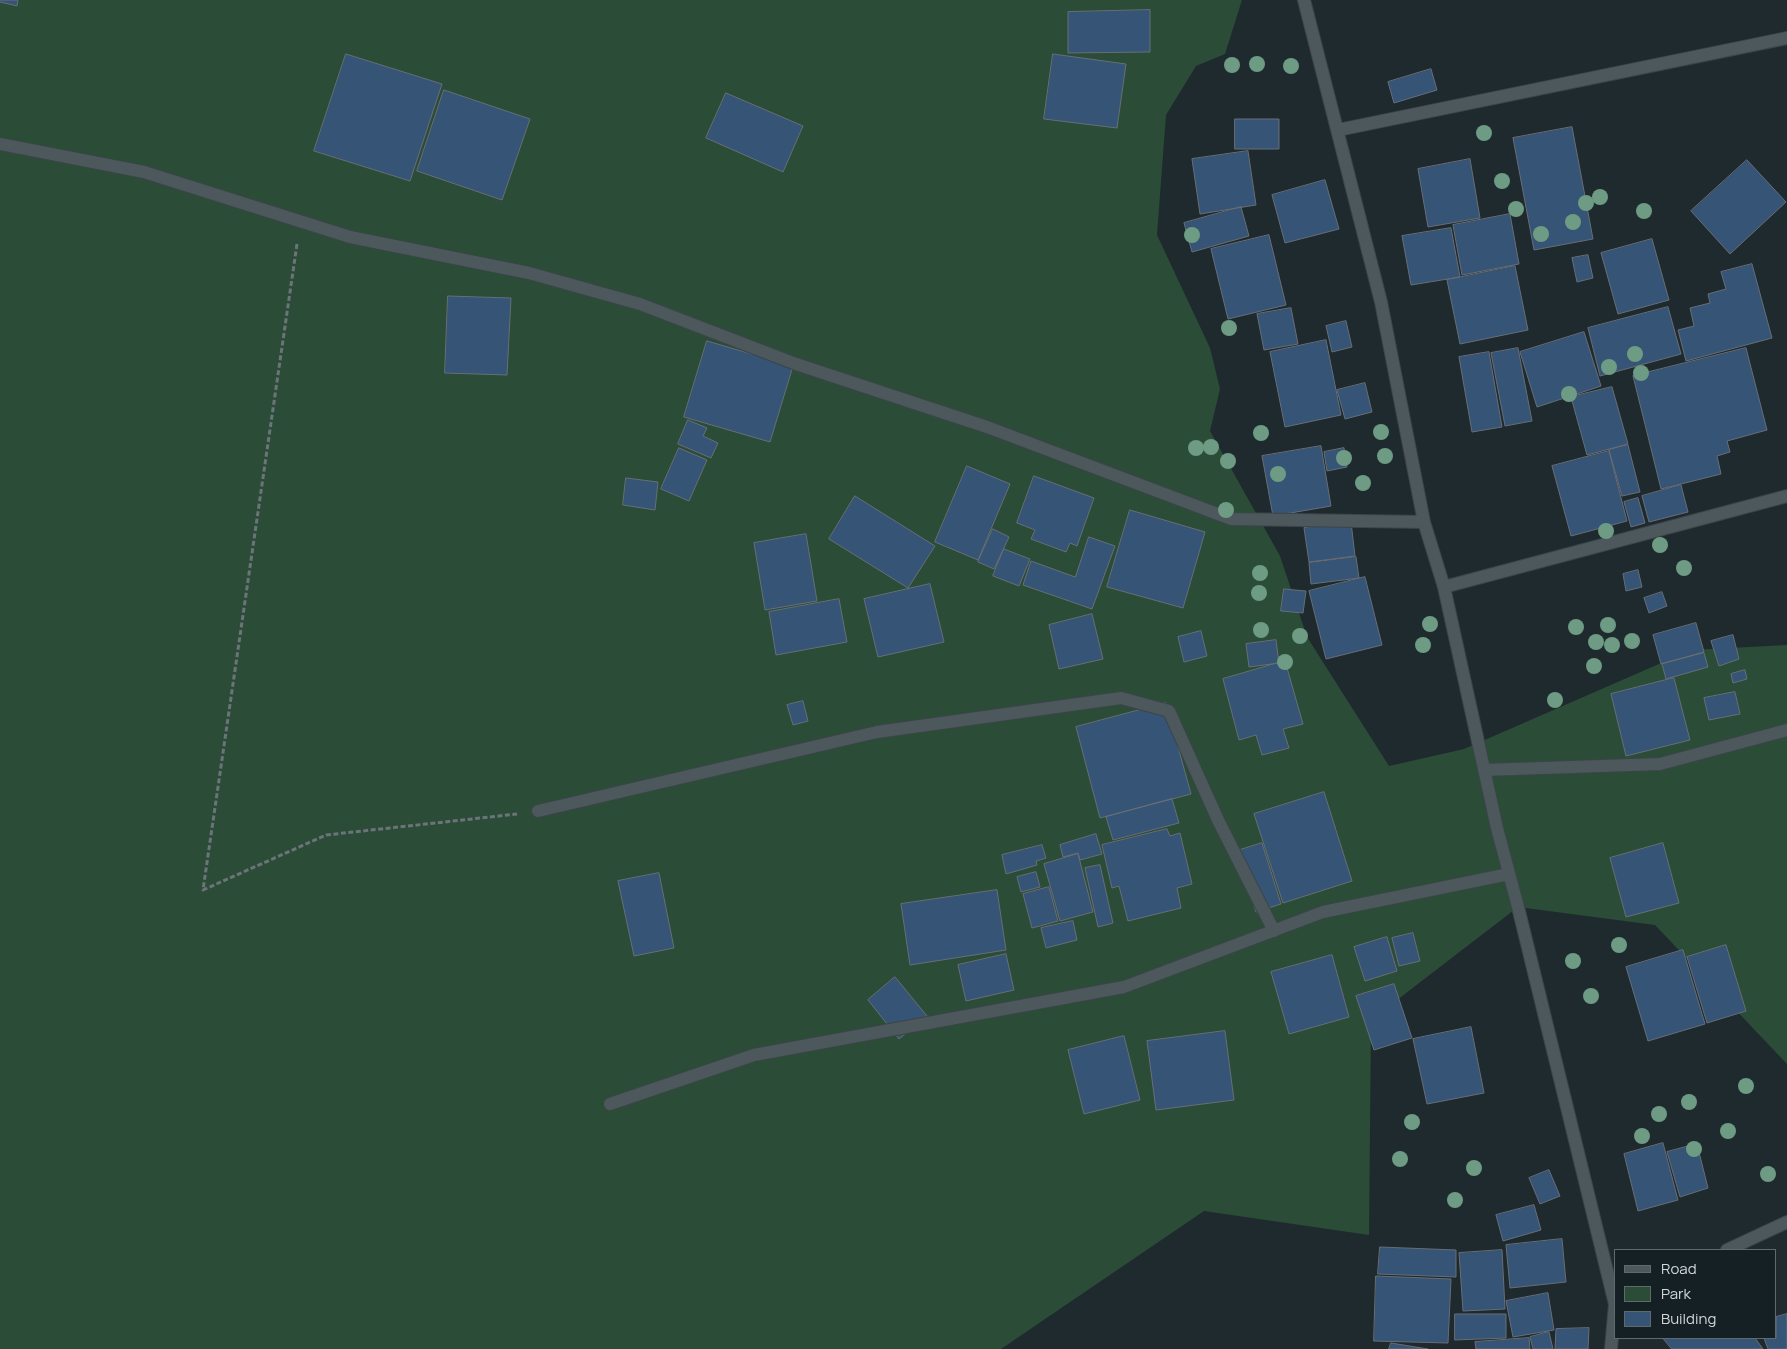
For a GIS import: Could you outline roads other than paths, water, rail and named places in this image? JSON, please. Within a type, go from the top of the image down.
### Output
[{"type":"street","points":[[1304,0],[1381,302],[1424,522],[1444,586],[1484,770],[1614,1300]]},
{"type":"street","points":[[1338,130],[1787,38]]},
{"type":"street","points":[[0,144],[144,172],[350,238],[529,273],[640,304],[796,364],[987,428],[1231,519],[1424,522]]},
{"type":"street","points":[[1444,586],[1787,496]]},
{"type":"street","points":[[538,811],[877,732],[1121,698],[1169,711],[1218,820],[1274,931]]},
{"type":"street","points":[[1484,770],[1660,764],[1787,730]]},
{"type":"street","points":[[610,1104],[754,1054],[1124,987],[1323,912],[1509,874]]},
{"type":"street","points":[[1729,1249],[1787,1222]]},
{"type":"street","points":[[1611,1349],[1614,1315]]}]
